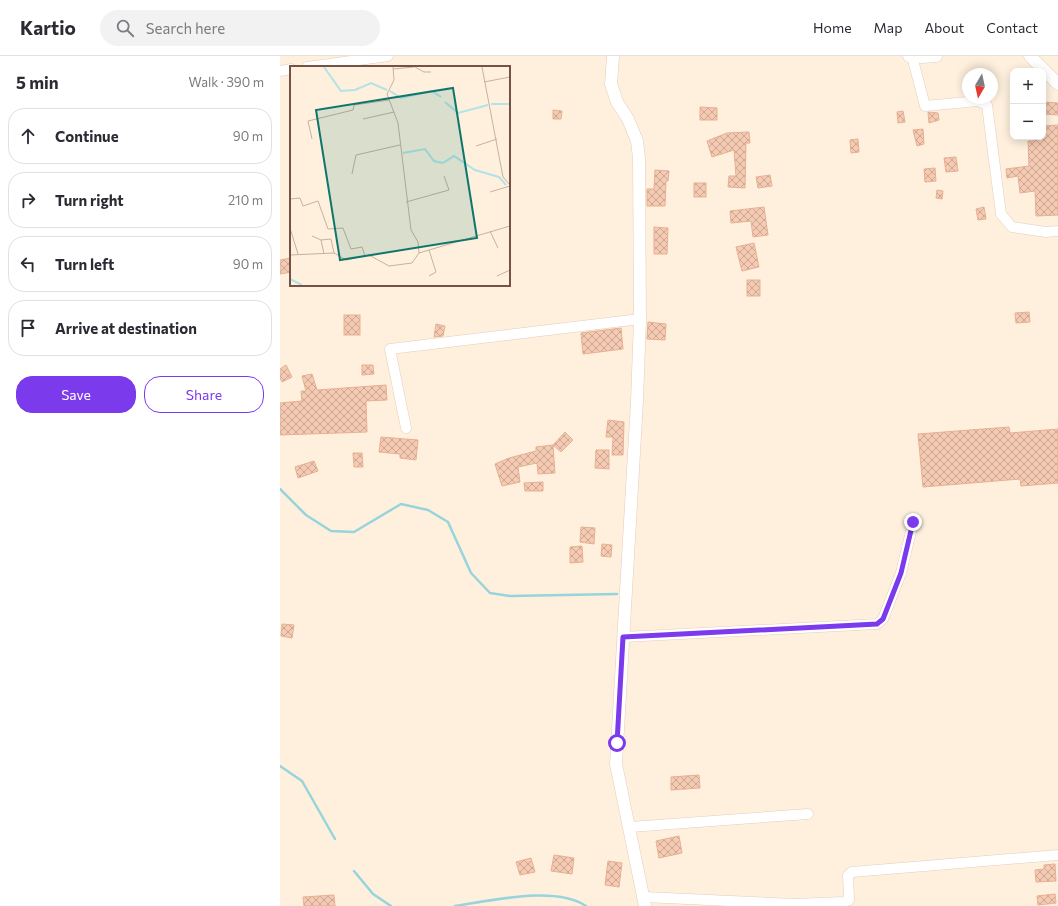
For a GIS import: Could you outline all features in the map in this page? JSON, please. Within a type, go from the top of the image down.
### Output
[{"type":"street","points":[[314,66],[388,56]]},
{"type":"street","points":[[613,56],[611,84],[617,102],[628,119],[637,141],[639,158],[640,319],[638,401],[616,764],[619,785],[630,826],[644,902],[794,904],[844,902],[849,900],[848,875],[852,872],[1058,855]]},
{"type":"street","points":[[909,56],[936,56]]},
{"type":"street","points":[[912,56],[925,106],[978,101],[987,105],[1001,214],[1012,227],[1046,232],[1058,231]]},
{"type":"street","points":[[1030,56],[1058,84]]},
{"type":"street","points":[[280,71],[290,69]]},
{"type":"street","points":[[406,428],[390,348],[640,319]]},
{"type":"street","points":[[623,637],[877,624],[883,619],[901,573],[913,522]]},
{"type":"street","points":[[630,826],[808,814]]},
{"type":"building","points":[[1046,102],[1058,103],[1058,115],[1046,114]]},
{"type":"building","points":[[700,107],[717,108],[717,120],[700,120]]},
{"type":"building","points":[[553,110],[562,111],[561,119],[553,119]]},
{"type":"building","points":[[903,111],[905,122],[898,123],[897,112]]},
{"type":"building","points":[[928,112],[938,113],[939,120],[929,123]]},
{"type":"building","points":[[1058,125],[1058,215],[1036,216],[1035,191],[1020,193],[1018,176],[1007,178],[1006,169],[1029,166],[1028,141],[1046,140],[1046,126]]},
{"type":"building","points":[[923,129],[924,144],[917,146],[913,130]]},
{"type":"building","points":[[749,132],[750,143],[746,143],[745,188],[728,187],[729,176],[736,176],[734,150],[712,157],[707,141],[727,133]]},
{"type":"building","points":[[858,139],[859,152],[851,153],[850,140]]},
{"type":"building","points":[[956,157],[958,171],[946,172],[944,158]]},
{"type":"building","points":[[935,168],[936,181],[925,182],[924,169]]},
{"type":"building","points":[[655,170],[669,171],[668,181],[666,181],[665,206],[647,206],[647,189],[654,189]]},
{"type":"building","points":[[770,175],[772,186],[758,188],[756,177]]},
{"type":"building","points":[[694,183],[706,183],[706,197],[694,197]]},
{"type":"building","points":[[937,190],[943,191],[942,199],[936,198]]},
{"type":"building","points":[[764,207],[768,235],[753,237],[751,221],[731,223],[730,211]]},
{"type":"building","points":[[984,207],[986,219],[978,220],[976,209]]},
{"type":"building","points":[[654,227],[668,228],[667,254],[654,254]]},
{"type":"building","points":[[754,243],[759,267],[742,271],[736,247]]},
{"type":"building","points":[[290,258],[290,272],[280,274],[280,260]]},
{"type":"building","points":[[747,280],[760,280],[760,296],[747,296]]},
{"type":"building","points":[[1029,312],[1030,322],[1016,323],[1015,313]]},
{"type":"building","points":[[344,315],[360,315],[360,335],[344,335]]},
{"type":"building","points":[[648,322],[666,324],[665,340],[647,339]]},
{"type":"building","points":[[436,324],[445,326],[443,336],[434,337]]},
{"type":"building","points":[[621,328],[623,349],[583,354],[581,333]]},
{"type":"building","points":[[286,365],[292,377],[282,382],[280,378],[280,369]]},
{"type":"building","points":[[362,365],[373,365],[374,374],[362,375]]},
{"type":"building","points":[[312,374],[317,390],[386,385],[387,400],[366,401],[367,432],[280,435],[280,403],[302,401],[301,391],[306,391],[302,376]]},
{"type":"building","points":[[608,420],[624,422],[623,455],[612,455],[613,437],[606,437]]},
{"type":"building","points":[[1009,427],[1010,433],[1058,429],[1058,483],[1021,486],[1020,479],[923,487],[918,434]]},
{"type":"building","points":[[565,432],[573,440],[561,452],[553,445]]},
{"type":"building","points":[[381,437],[418,440],[416,460],[400,458],[400,454],[379,452]]},
{"type":"building","points":[[553,445],[555,473],[538,474],[537,463],[518,467],[520,482],[502,486],[495,464],[509,458],[536,451],[536,447]]},
{"type":"building","points":[[596,450],[609,450],[609,469],[595,468]]},
{"type":"building","points":[[353,453],[362,453],[363,467],[354,467]]},
{"type":"building","points":[[314,461],[318,471],[298,478],[295,467]]},
{"type":"building","points":[[543,482],[543,491],[525,491],[524,483]]},
{"type":"building","points":[[581,527],[595,528],[594,544],[580,542]]},
{"type":"building","points":[[602,544],[612,545],[611,557],[601,556]]},
{"type":"building","points":[[582,546],[583,562],[570,563],[570,547]]},
{"type":"building","points":[[282,624],[294,625],[292,638],[281,636]]},
{"type":"building","points":[[699,775],[700,788],[671,790],[671,777]]},
{"type":"building","points":[[679,836],[682,853],[659,858],[656,841]]},
{"type":"building","points":[[554,855],[574,858],[572,874],[551,871]]},
{"type":"building","points":[[531,858],[535,872],[520,875],[516,862]]},
{"type":"building","points":[[608,861],[622,863],[619,887],[605,885]]},
{"type":"building","points":[[1055,864],[1056,881],[1036,882],[1035,870],[1044,869],[1044,865]]},
{"type":"building","points":[[1055,894],[1056,903],[1038,905],[1037,896]]},
{"type":"building","points":[[334,895],[335,906],[304,906],[303,897]]},
{"type":"waterway","points":[[280,489],[306,515],[331,531],[354,532],[401,504],[428,510],[448,522],[471,573],[490,593],[510,596],[617,594]]},
{"type":"waterway","points":[[280,766],[302,781],[335,839]]},
{"type":"waterway","points":[[354,871],[373,894],[391,906]]},
{"type":"waterway","points":[[455,906],[504,898],[540,895],[558,896],[573,900],[586,906]]},
{"type":"route","points":[[617,743],[623,637],[877,624],[883,619],[901,573],[913,522]]}]
